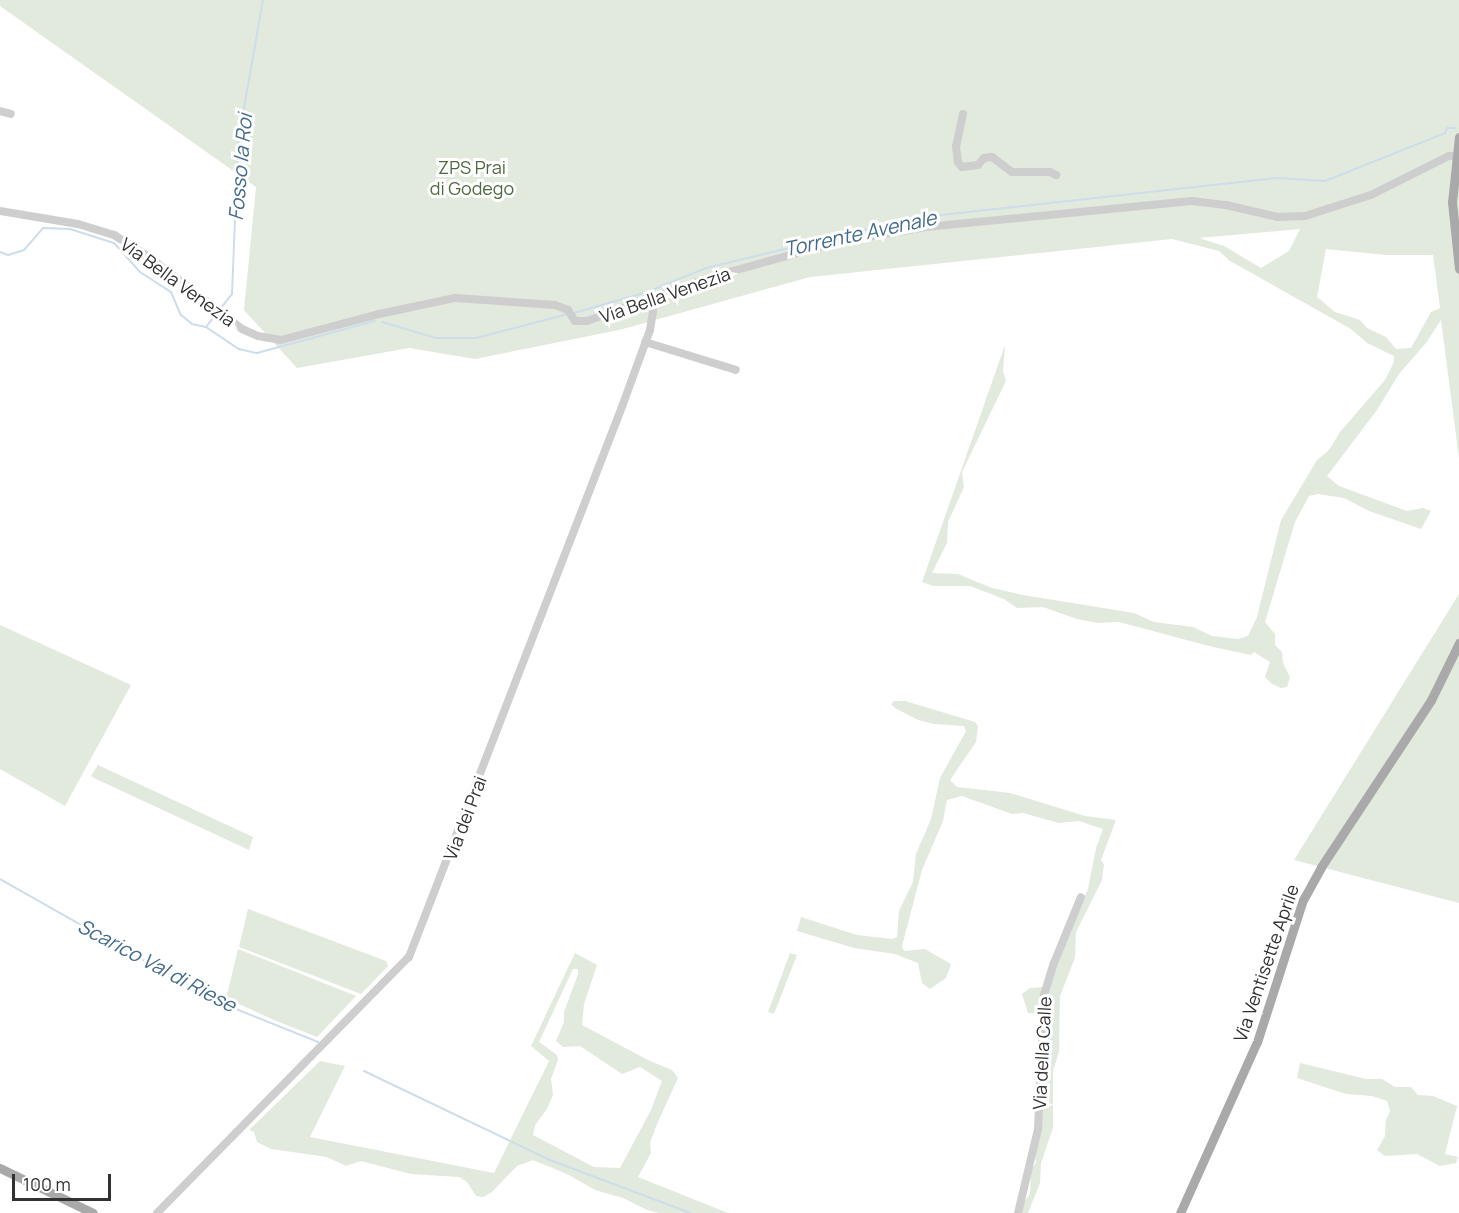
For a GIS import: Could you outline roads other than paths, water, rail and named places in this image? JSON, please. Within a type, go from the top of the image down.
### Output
[{"type":"main road","points":[[1459,137],[1452,202],[1459,269]]},
{"type":"main road","name":"Via Ventisette Aprile","points":[[1180,1213],[1257,1042],[1303,900],[1321,867],[1431,700],[1459,643]]},
{"type":"main road","points":[[0,1168],[93,1213]]},
{"type":"street","points":[[0,111],[11,114]]},
{"type":"street","points":[[963,114],[956,146],[958,162],[962,166],[978,165],[984,158],[992,157],[1012,172],[1050,172],[1056,175]]},
{"type":"street","name":"Via Bella Venezia","points":[[0,211],[86,226],[114,235],[148,256],[250,333],[273,340],[304,336],[373,315],[444,299],[555,305],[571,316],[587,321],[708,278],[859,237],[977,221],[1192,201],[1226,205],[1278,217],[1305,216],[1371,195],[1449,156],[1457,156]]},
{"type":"street","name":"Via dei Prai","points":[[157,1213],[409,957],[527,656],[645,342],[653,311],[651,299]]},
{"type":"street","points":[[645,342],[736,370]]},
{"type":"street","name":"Via della Calle","points":[[1018,1213],[1038,1129],[1044,994],[1081,897]]},
{"type":"waterway","name":"Fosso la Roi","points":[[220,309],[232,294],[238,142],[263,0]]},
{"type":"waterway","name":"Torrente Avenale","points":[[574,313],[647,292],[706,268],[914,218],[1277,178],[1325,181],[1445,133],[1447,128],[1455,128]]},
{"type":"waterway","name":"Torrente Avenale","points":[[0,252],[8,255],[24,250],[43,228],[70,229],[114,243],[140,272],[171,292],[181,315],[192,324],[206,327],[239,349],[257,353],[375,321]]},
{"type":"waterway","name":"Fosso la Roi","points":[[206,327],[217,313]]},
{"type":"waterway","name":"Torrente Avenale","points":[[382,322],[436,338],[476,338],[568,314]]},
{"type":"waterway","name":"Scarico Val di Riese","points":[[0,879],[216,1001],[318,1042]]},
{"type":"waterway","name":"Scarico Val di Riese","points":[[364,1071],[550,1160],[690,1213]]},
{"type":"park label","name":"ZPS Prai di Godego","points":[[472,178]]}]
